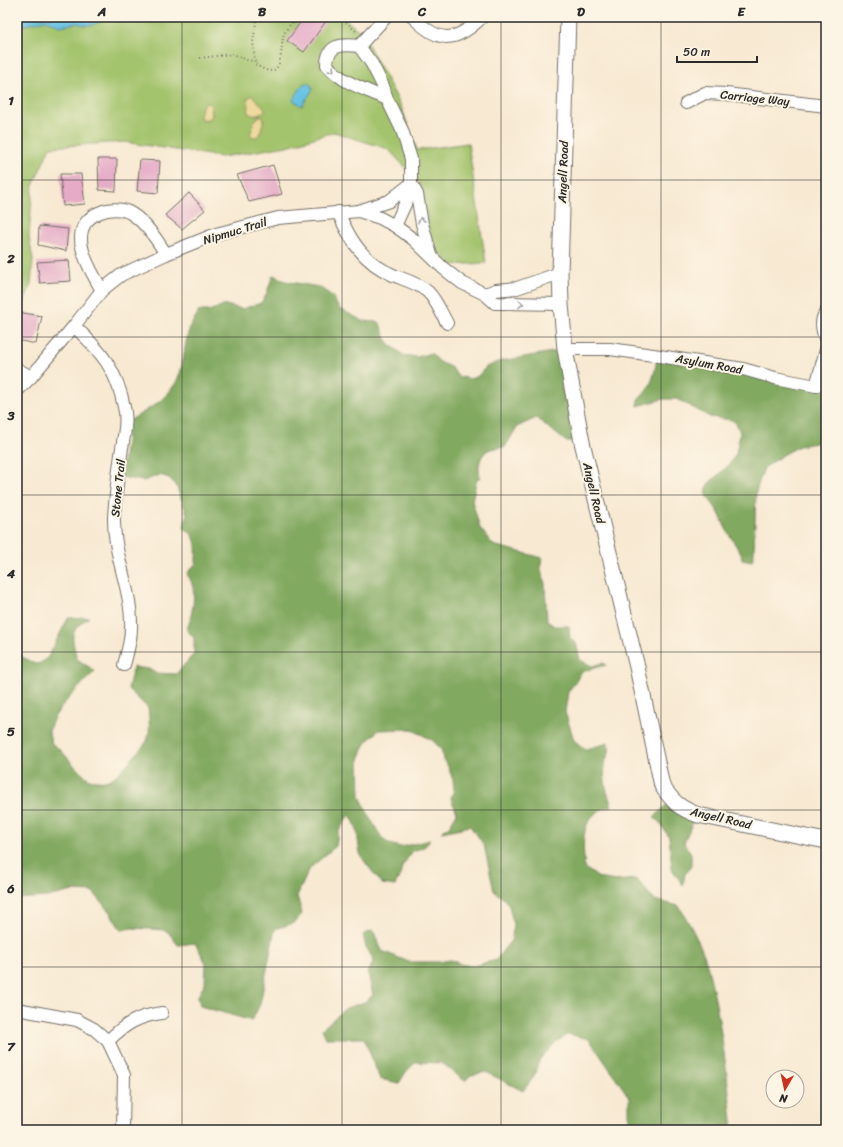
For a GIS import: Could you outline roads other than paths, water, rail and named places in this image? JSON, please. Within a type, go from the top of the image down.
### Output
[{"type":"street","points":[[386,17],[361,43],[344,44],[332,48],[327,56],[327,65],[334,74],[347,82],[387,99]]},
{"type":"street","points":[[413,17],[421,25],[440,37],[448,38],[467,31],[482,17]]},
{"type":"street","name":"Angell Road","points":[[568,17],[560,273],[565,349],[582,442],[636,667],[662,786],[672,800],[684,810],[698,815],[826,841]]},
{"type":"street","points":[[361,43],[383,86],[387,99],[402,130],[411,159],[411,184],[395,226]]},
{"type":"street","name":"Carriage Way","points":[[686,103],[705,93],[726,94],[826,106]]},
{"type":"street","points":[[359,211],[389,201],[411,184]]},
{"type":"street","points":[[411,184],[417,194],[422,224],[432,257]]},
{"type":"street","points":[[102,290],[90,270],[81,239],[84,225],[93,216],[103,210],[124,210],[133,215],[146,228],[166,254]]},
{"type":"street","name":"Nipmuc Trail","points":[[17,391],[31,378],[102,290],[121,275],[166,254],[216,234],[278,218],[359,211],[380,218],[395,226],[432,257],[442,268],[462,283],[485,294],[495,303],[561,304]]},
{"type":"street","points":[[338,212],[347,232],[357,248],[382,269],[420,286],[435,300],[447,323]]},
{"type":"street","points":[[485,294],[496,290],[517,288],[560,273]]},
{"type":"street","points":[[826,312],[823,316],[822,327],[826,340]]},
{"type":"street","name":"Stone Trail","points":[[74,326],[94,344],[113,370],[125,407],[126,421],[118,470],[114,519],[115,538],[129,602],[131,630],[124,665]]},
{"type":"street","name":"Asylum Road","points":[[565,349],[610,349],[653,355],[743,369],[775,378],[816,386],[826,350]]},
{"type":"street","points":[[17,369],[31,378]]},
{"type":"street","points":[[17,1009],[77,1020],[94,1028],[108,1041],[124,1075],[123,1130]]},
{"type":"street","points":[[108,1041],[120,1029],[134,1020],[148,1014],[162,1013]]},
{"type":"water","points":[[63,17],[72,19],[79,17],[113,17],[92,25],[83,25],[78,23],[60,26],[45,20],[17,27],[17,18]]},
{"type":"water","points":[[304,83],[307,85],[308,83],[313,89],[302,106],[293,100]]}]
